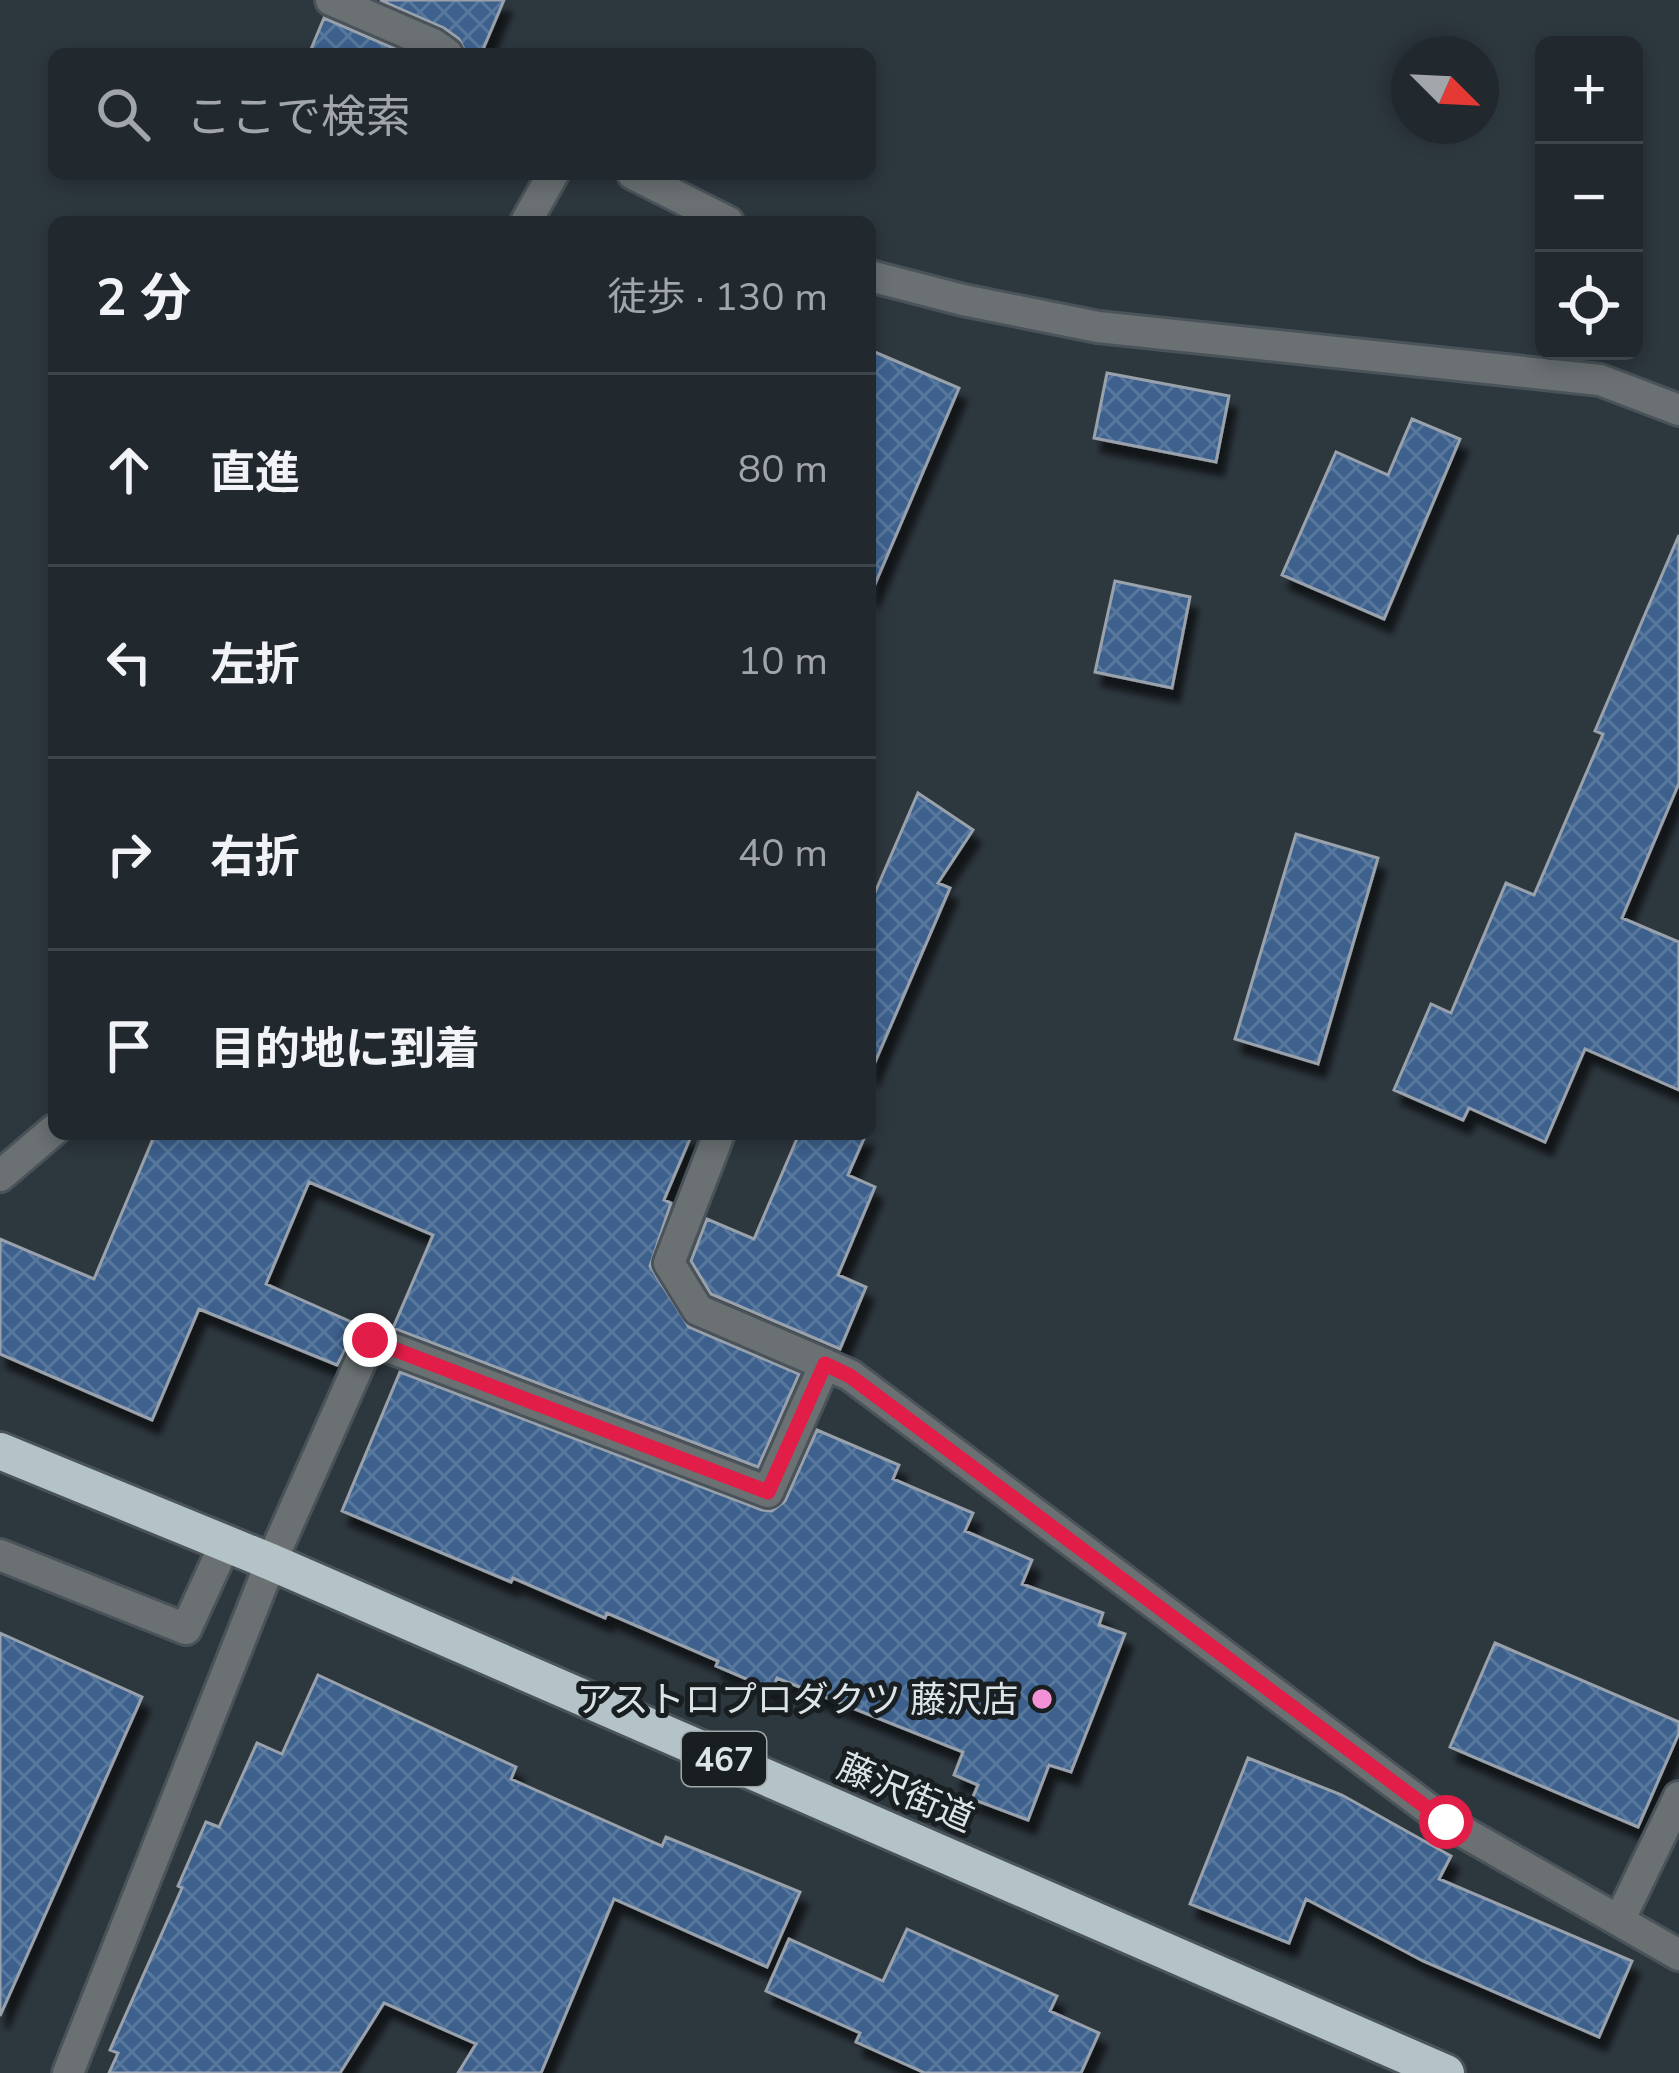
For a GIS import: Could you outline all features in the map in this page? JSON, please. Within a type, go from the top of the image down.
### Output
[{"type":"highway","name":"藤沢街道","points":[[0,1451],[272,1562],[1446,2073]]},
{"type":"street","points":[[331,0],[439,48]]},
{"type":"street","points":[[530,216],[550,180]]},
{"type":"street","points":[[645,180],[716,216]]},
{"type":"street","points":[[876,278],[1098,327],[1600,380],[1679,410]]},
{"type":"street","points":[[0,1176],[48,1135]]},
{"type":"street","points":[[717,1140],[669,1263],[698,1310],[825,1364],[869,1389],[1446,1822],[1679,1955]]},
{"type":"street","points":[[68,2073],[272,1562],[370,1340],[768,1492],[825,1364]]},
{"type":"street","points":[[0,1556],[186,1629],[226,1544]]},
{"type":"street","points":[[1620,1919],[1679,1797]]},
{"type":"building","points":[[380,0],[504,0],[484,48],[463,48],[444,28]]},
{"type":"building","points":[[324,18],[393,48],[312,48]]},
{"type":"building","points":[[876,353],[959,388],[876,582]]},
{"type":"building","points":[[1107,373],[1229,396],[1216,462],[1094,438]]},
{"type":"building","points":[[1412,419],[1460,439],[1384,619],[1282,575],[1336,452],[1388,475]]},
{"type":"building","points":[[1679,535],[1679,783],[1622,918],[1679,942],[1679,1090],[1585,1049],[1545,1142],[1469,1108],[1463,1120],[1394,1090],[1431,1004],[1451,1013],[1506,883],[1534,895],[1603,734],[1595,731]]},
{"type":"building","points":[[1115,581],[1190,597],[1172,688],[1095,672]]},
{"type":"building","points":[[918,793],[973,830],[938,883],[950,888],[876,1060],[876,890]]},
{"type":"building","points":[[1296,834],[1378,858],[1318,1064],[1235,1039]]},
{"type":"building","points":[[152,1140],[689,1140],[664,1200],[671,1203],[650,1266],[689,1327],[799,1374],[758,1467],[393,1328],[433,1235],[309,1182],[266,1284],[358,1325],[337,1365],[199,1309],[152,1420],[0,1354],[0,1239],[94,1279]]},
{"type":"building","points":[[796,1140],[863,1140],[848,1175],[875,1187],[838,1275],[866,1287],[840,1349],[711,1294],[691,1261],[707,1219],[754,1239]]},
{"type":"building","points":[[400,1372],[762,1510],[772,1511],[785,1501],[817,1430],[899,1465],[893,1479],[973,1513],[965,1531],[1032,1560],[1022,1584],[1103,1613],[1099,1625],[1125,1634],[1071,1772],[1049,1765],[1028,1820],[972,1799],[978,1785],[954,1775],[963,1752],[777,1678],[772,1690],[607,1613],[605,1618],[513,1578],[511,1582],[342,1511]]},
{"type":"building","points":[[0,1633],[142,1697],[0,2016]]},
{"type":"building","points":[[1495,1643],[1679,1722],[1679,1733],[1638,1827],[1450,1747]]},
{"type":"building","points":[[318,1675],[516,1767],[511,1779],[662,1846],[666,1837],[800,1892],[767,1967],[614,1899],[541,2073],[458,2073],[476,2044],[384,2003],[340,2073],[109,2073],[118,2053],[110,2050],[206,1822],[219,1827],[257,1743],[282,1754]]},
{"type":"building","points":[[1248,1758],[1342,1795],[1451,1856],[1439,1879],[1632,1961],[1599,2037],[1423,1961],[1306,1899],[1289,1943],[1190,1904]]},
{"type":"building","points":[[907,1929],[1057,1996],[1050,2011],[1099,2033],[1081,2073],[925,2073],[856,2042],[860,2033],[766,1991],[789,1939],[883,1981]]},
{"type":"place","name":"アストロプロダクツ 藤沢店","points":[[1042,1699]]},
{"type":"route","points":[[370,1340],[768,1492],[825,1364],[850,1376],[1446,1822]]}]
